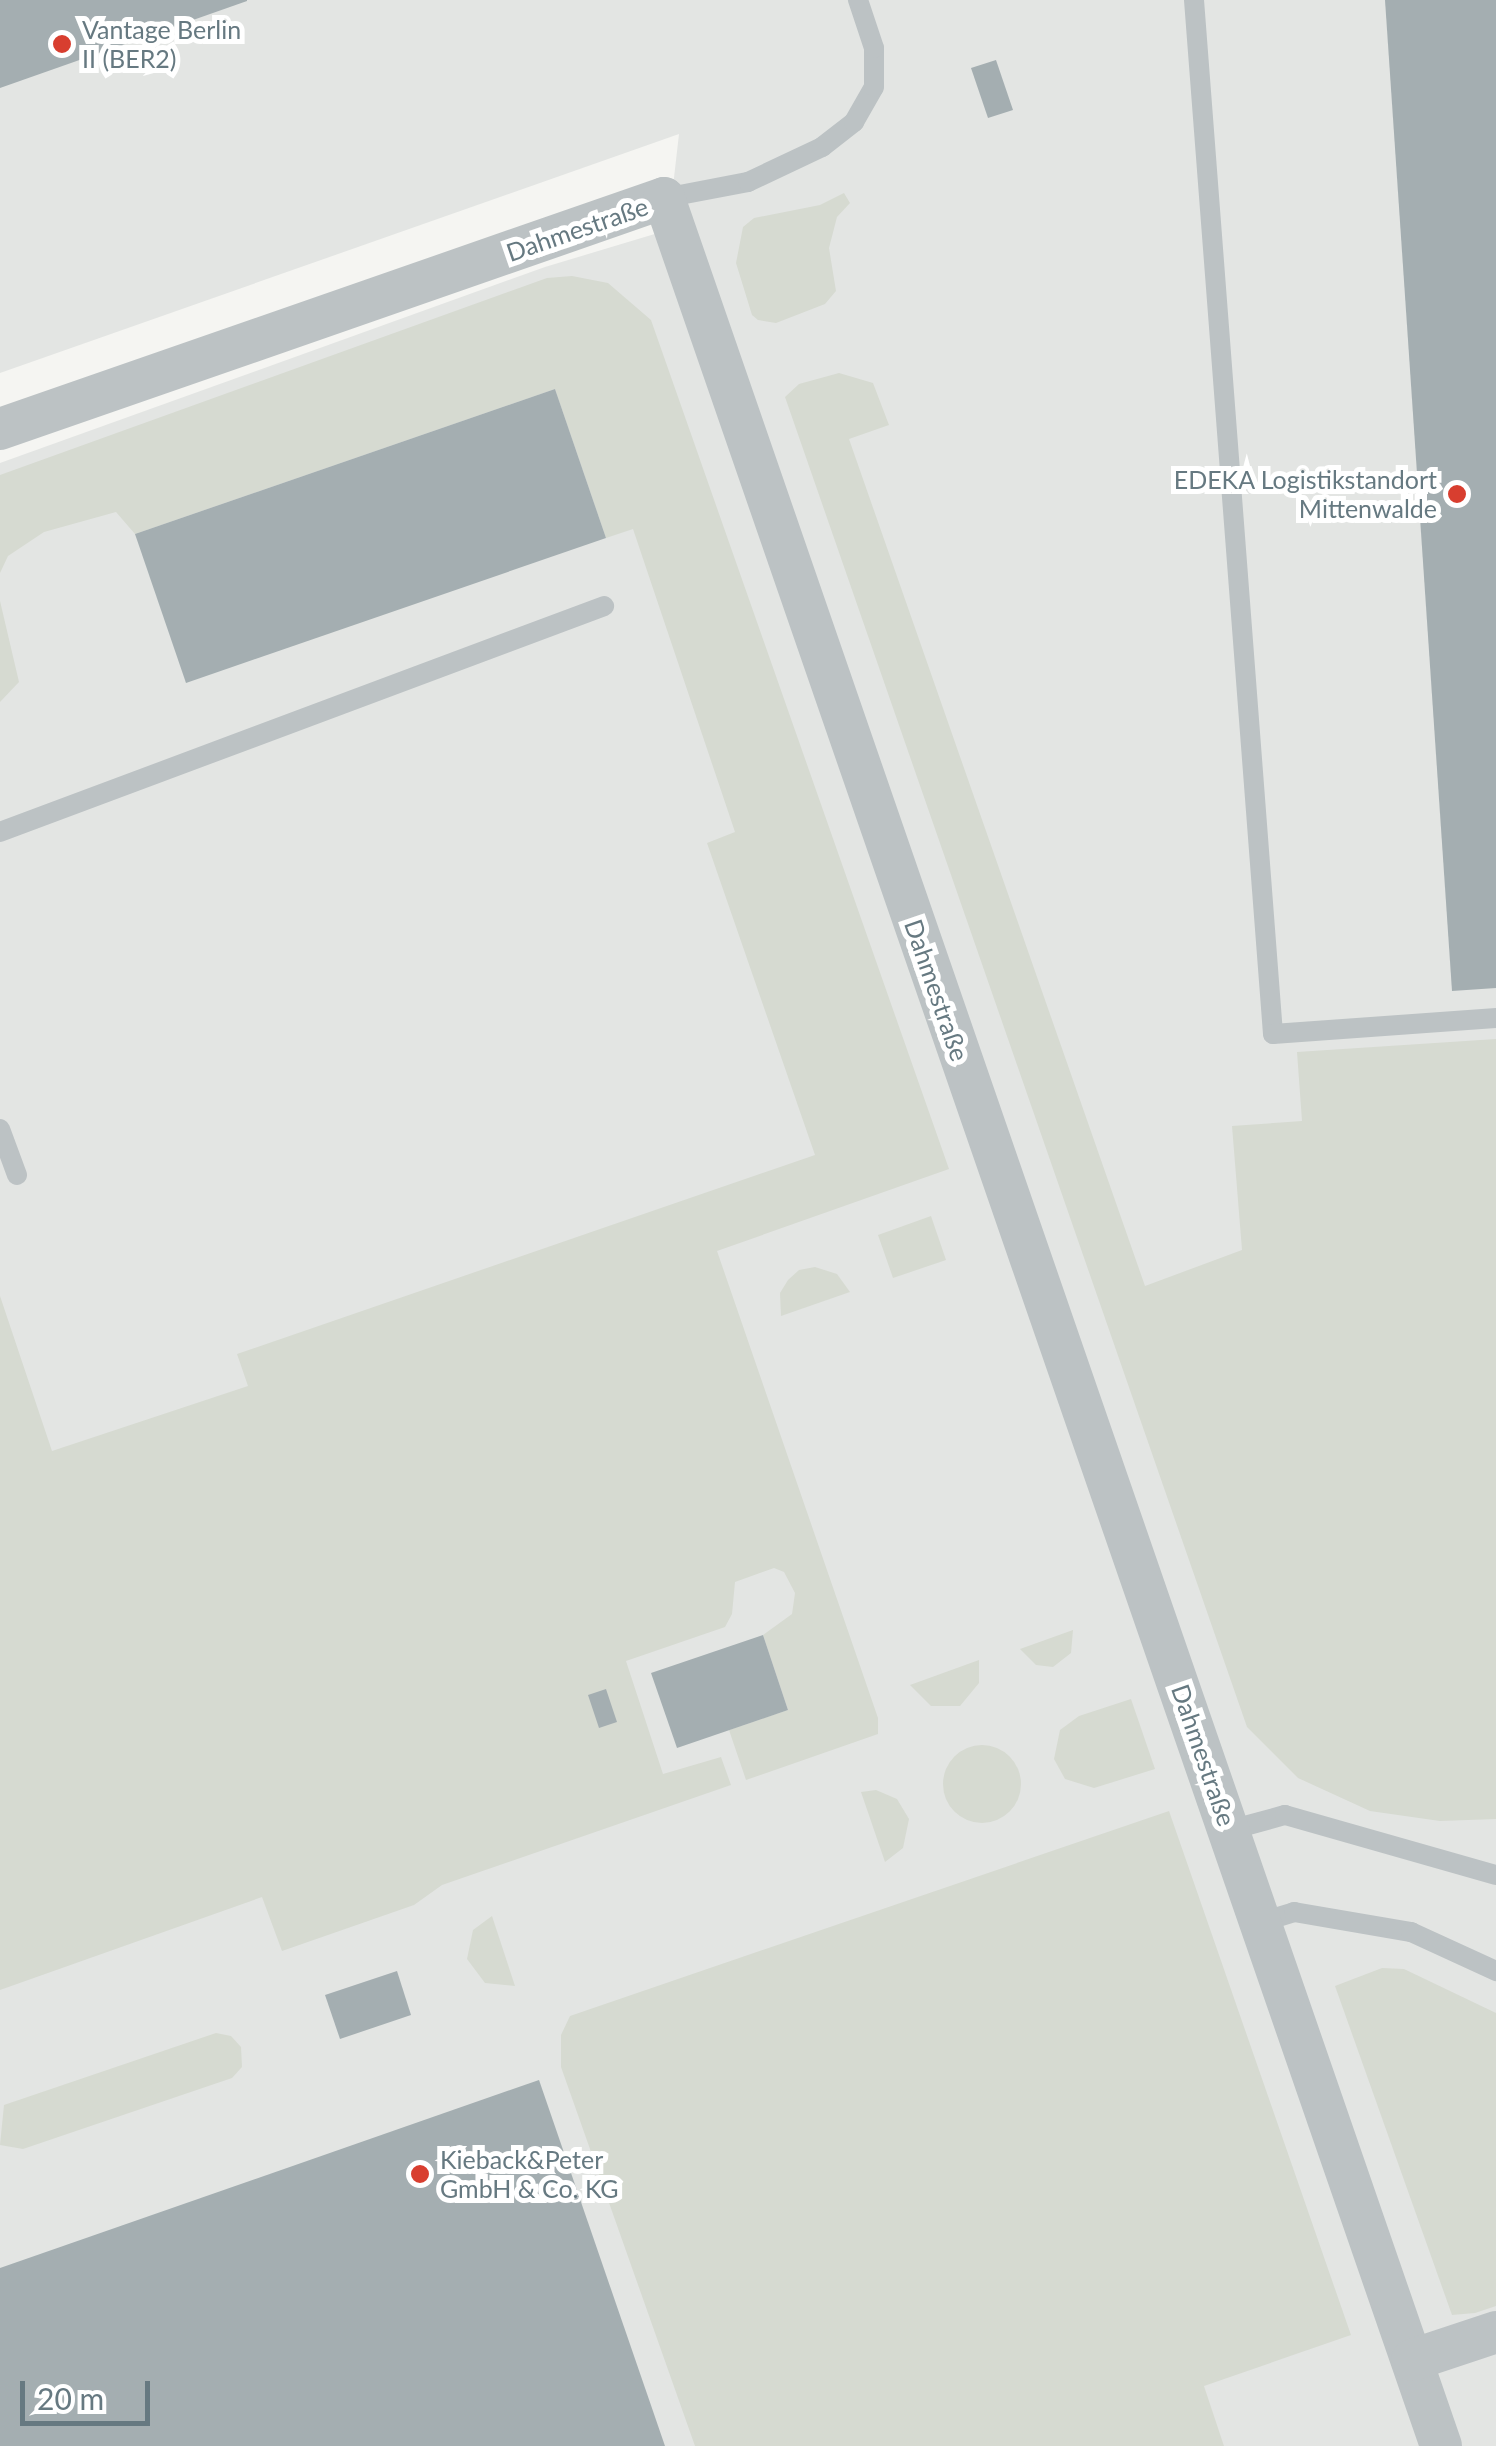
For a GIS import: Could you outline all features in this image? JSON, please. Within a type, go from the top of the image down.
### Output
[{"type":"street","name":"Dahmestraße","points":[[0,429],[664,198],[1442,2446]]},
{"type":"street","points":[[1412,2360],[1496,2332]]},
{"type":"lane","points":[[664,198],[748,182],[822,147],[854,122],[874,87],[874,48],[858,0]]},
{"type":"lane","points":[[1194,0],[1273,1034],[1496,1018]]},
{"type":"lane","points":[[0,832],[604,606]]},
{"type":"lane","points":[[0,1128],[17,1175]]},
{"type":"lane","points":[[1230,1830],[1285,1815],[1496,1875]]},
{"type":"lane","points":[[1262,1922],[1294,1912],[1411,1932],[1496,1971]]},
{"type":"shaded area","points":[[0,0],[1496,0],[1496,2446],[0,2446],[0,463],[545,267],[668,230],[679,134],[0,373]]},
{"type":"shaded area","points":[[844,193],[850,203],[837,217],[829,248],[836,291],[825,304],[776,323],[758,320],[752,315],[736,263],[743,227],[754,218],[820,205]]},
{"type":"shaded area","points":[[572,276],[608,283],[651,320],[949,1169],[717,1251],[878,1718],[878,1734],[746,1780],[729,1730],[788,1710],[763,1635],[792,1614],[795,1593],[784,1572],[774,1568],[735,1582],[732,1614],[725,1627],[626,1661],[663,1774],[721,1757],[731,1785],[442,1885],[414,1905],[282,1951],[262,1897],[0,1990],[0,1296],[52,1451],[248,1386],[237,1354],[815,1155],[707,843],[735,832],[633,529],[606,538],[555,389],[135,534],[116,512],[44,532],[8,556],[0,573],[0,475],[547,278]]},
{"type":"shaded area","points":[[839,373],[873,383],[889,425],[849,439],[1145,1286],[1242,1250],[1232,1126],[1302,1121],[1297,1052],[1496,1039],[1496,1819],[1440,1821],[1370,1811],[1298,1778],[1247,1727],[785,397],[799,384]]},
{"type":"shaded area","points":[[0,601],[19,682],[0,702]]},
{"type":"shaded area","points":[[931,1216],[946,1260],[893,1278],[878,1235]]},
{"type":"shaded area","points":[[815,1267],[837,1274],[850,1292],[781,1316],[780,1293],[788,1280],[799,1270]]},
{"type":"shaded area","points":[[1073,1630],[1071,1653],[1053,1667],[1036,1665],[1020,1649]]},
{"type":"shaded area","points":[[979,1660],[979,1683],[960,1706],[931,1706],[910,1685]]},
{"type":"shaded area","points":[[1131,1699],[1155,1769],[1094,1788],[1065,1779],[1054,1759],[1060,1730],[1079,1716]]},
{"type":"shaded area","points":[[982,1745],[997,1748],[1009,1757],[1018,1769],[1018,1799],[1009,1811],[997,1820],[982,1823],[967,1820],[955,1811],[946,1799],[943,1784],[946,1769],[955,1757],[967,1748]]},
{"type":"shaded area","points":[[876,1790],[897,1799],[909,1819],[903,1848],[885,1862],[861,1792]]},
{"type":"shaded area","points":[[1169,1811],[1351,2335],[1204,2386],[1224,2446],[695,2446],[561,2067],[561,2035],[570,2016]]},
{"type":"shaded area","points":[[492,1916],[515,1986],[485,1983],[467,1959],[473,1930]]},
{"type":"shaded area","points":[[1382,1968],[1404,1969],[1496,2013],[1496,2306],[1475,2313],[1452,2315],[1335,1986]]},
{"type":"shaded area","points":[[216,2033],[231,2036],[241,2047],[242,2067],[232,2078],[23,2149],[0,2145],[4,2105]]},
{"type":"building","name":"Vantage Berlin II (BER2)","points":[[0,0],[247,0],[247,1],[0,88]]},
{"type":"building","name":"EDEKA Logistikstandort Mittenwalde","points":[[1385,0],[1496,0],[1496,988],[1452,991]]},
{"type":"building","points":[[996,60],[1013,110],[988,118],[971,68]]},
{"type":"building","points":[[555,389],[606,538],[186,683],[135,534]]},
{"type":"building","points":[[763,1635],[788,1710],[677,1748],[651,1673]]},
{"type":"building","points":[[606,1689],[617,1722],[599,1728],[588,1695]]},
{"type":"building","points":[[397,1971],[411,2015],[340,2039],[325,1995]]},
{"type":"building","name":"Kieback&Peter GmbH & Co. KG","points":[[539,2080],[665,2446],[0,2446],[0,2268]]},
{"type":"place","name":"Vantage Berlin II (BER2)","points":[[62,44]]},
{"type":"place","name":"EDEKA Logistikstandort Mittenwalde","points":[[1457,494]]},
{"type":"place","name":"Kieback&Peter GmbH & Co. KG","points":[[420,2174]]}]
